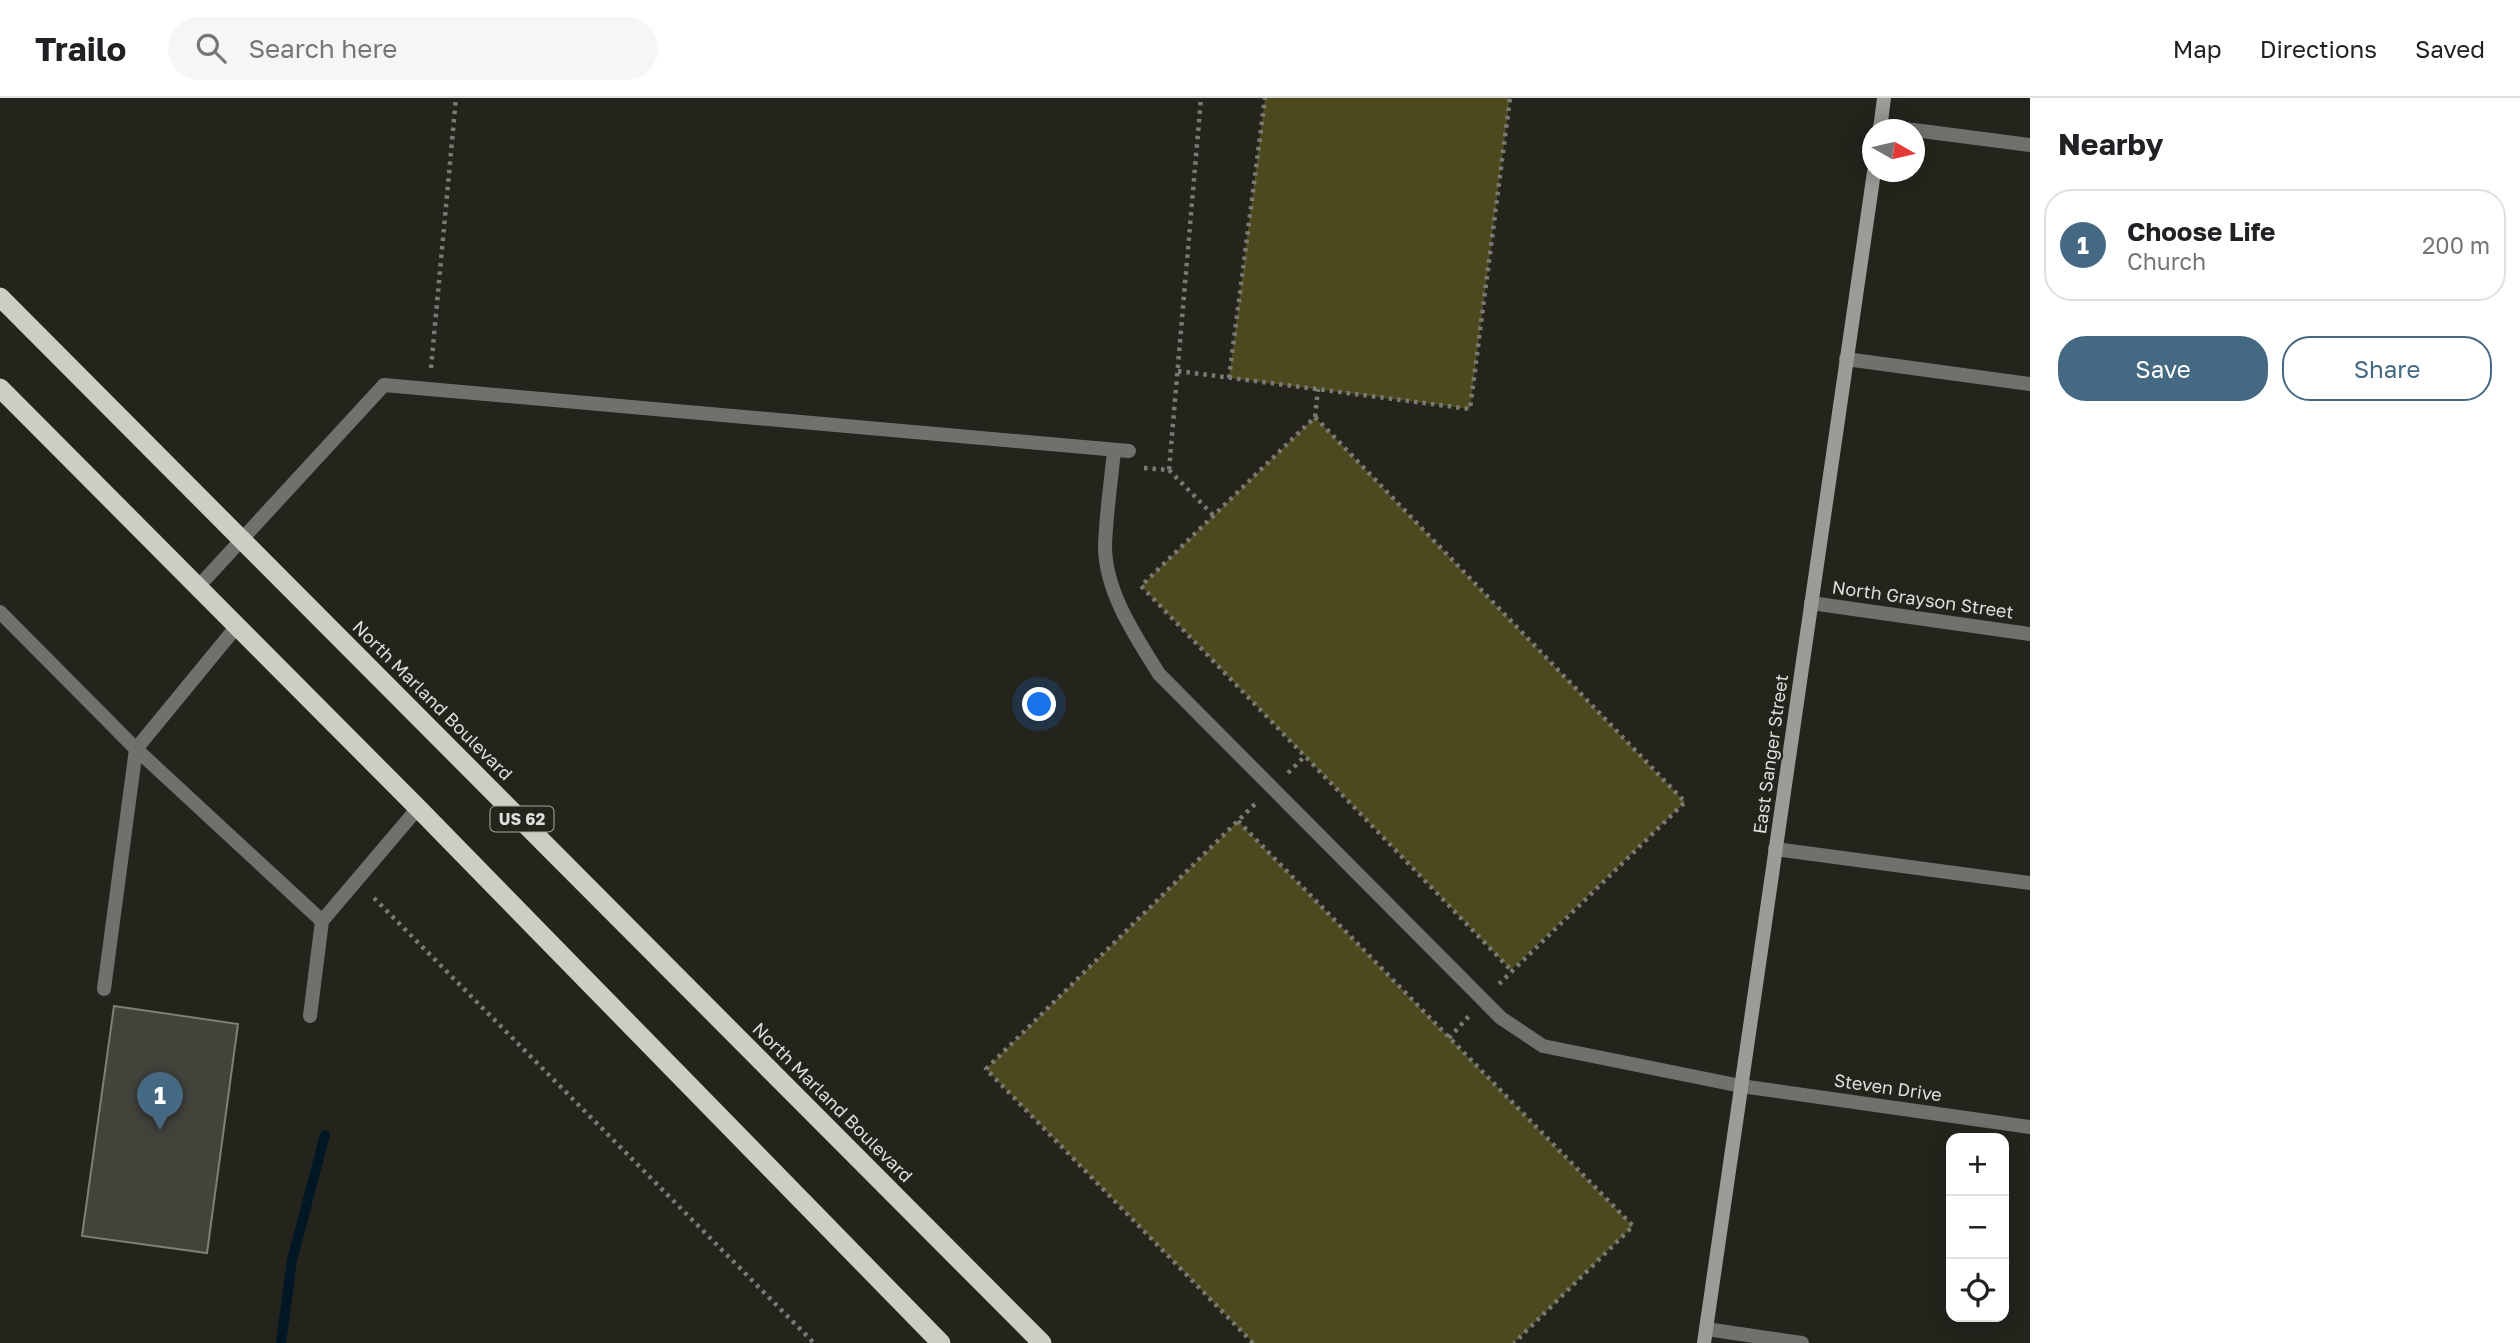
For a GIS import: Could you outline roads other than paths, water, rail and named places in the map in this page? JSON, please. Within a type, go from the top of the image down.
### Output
[{"type":"highway","name":"North Marland Boulevard","points":[[0,297],[1042,1343]]},
{"type":"highway","points":[[0,388],[418,808],[941,1343]]},
{"type":"main road","points":[[1881,119],[1884,98]]},
{"type":"main road","name":"East Sanger Street","points":[[1705,1336],[1873,182]]},
{"type":"street","points":[[1925,132],[2030,145]]},
{"type":"street","points":[[1846,359],[2030,384]]},
{"type":"street","name":"Steven Drive","points":[[242,539],[384,385],[1121,450],[1112,465],[1105,549],[1114,589],[1135,634],[1159,674],[1501,1018],[1543,1046],[1741,1086],[2030,1126]]},
{"type":"street","points":[[198,587],[242,539]]},
{"type":"street","name":"North Grayson Street","points":[[1811,603],[2030,634]]},
{"type":"street","points":[[0,612],[135,749],[322,921]]},
{"type":"street","points":[[104,989],[135,749],[237,626]]},
{"type":"street","points":[[310,1016],[322,921],[418,808]]},
{"type":"street","points":[[1775,849],[2030,883]]},
{"type":"street","points":[[1705,1336],[1802,1343]]},
{"type":"waterway","points":[[281,1343],[292,1260],[325,1135]]},
{"type":"place","name":"Choose Life","points":[[160,1130]]}]
